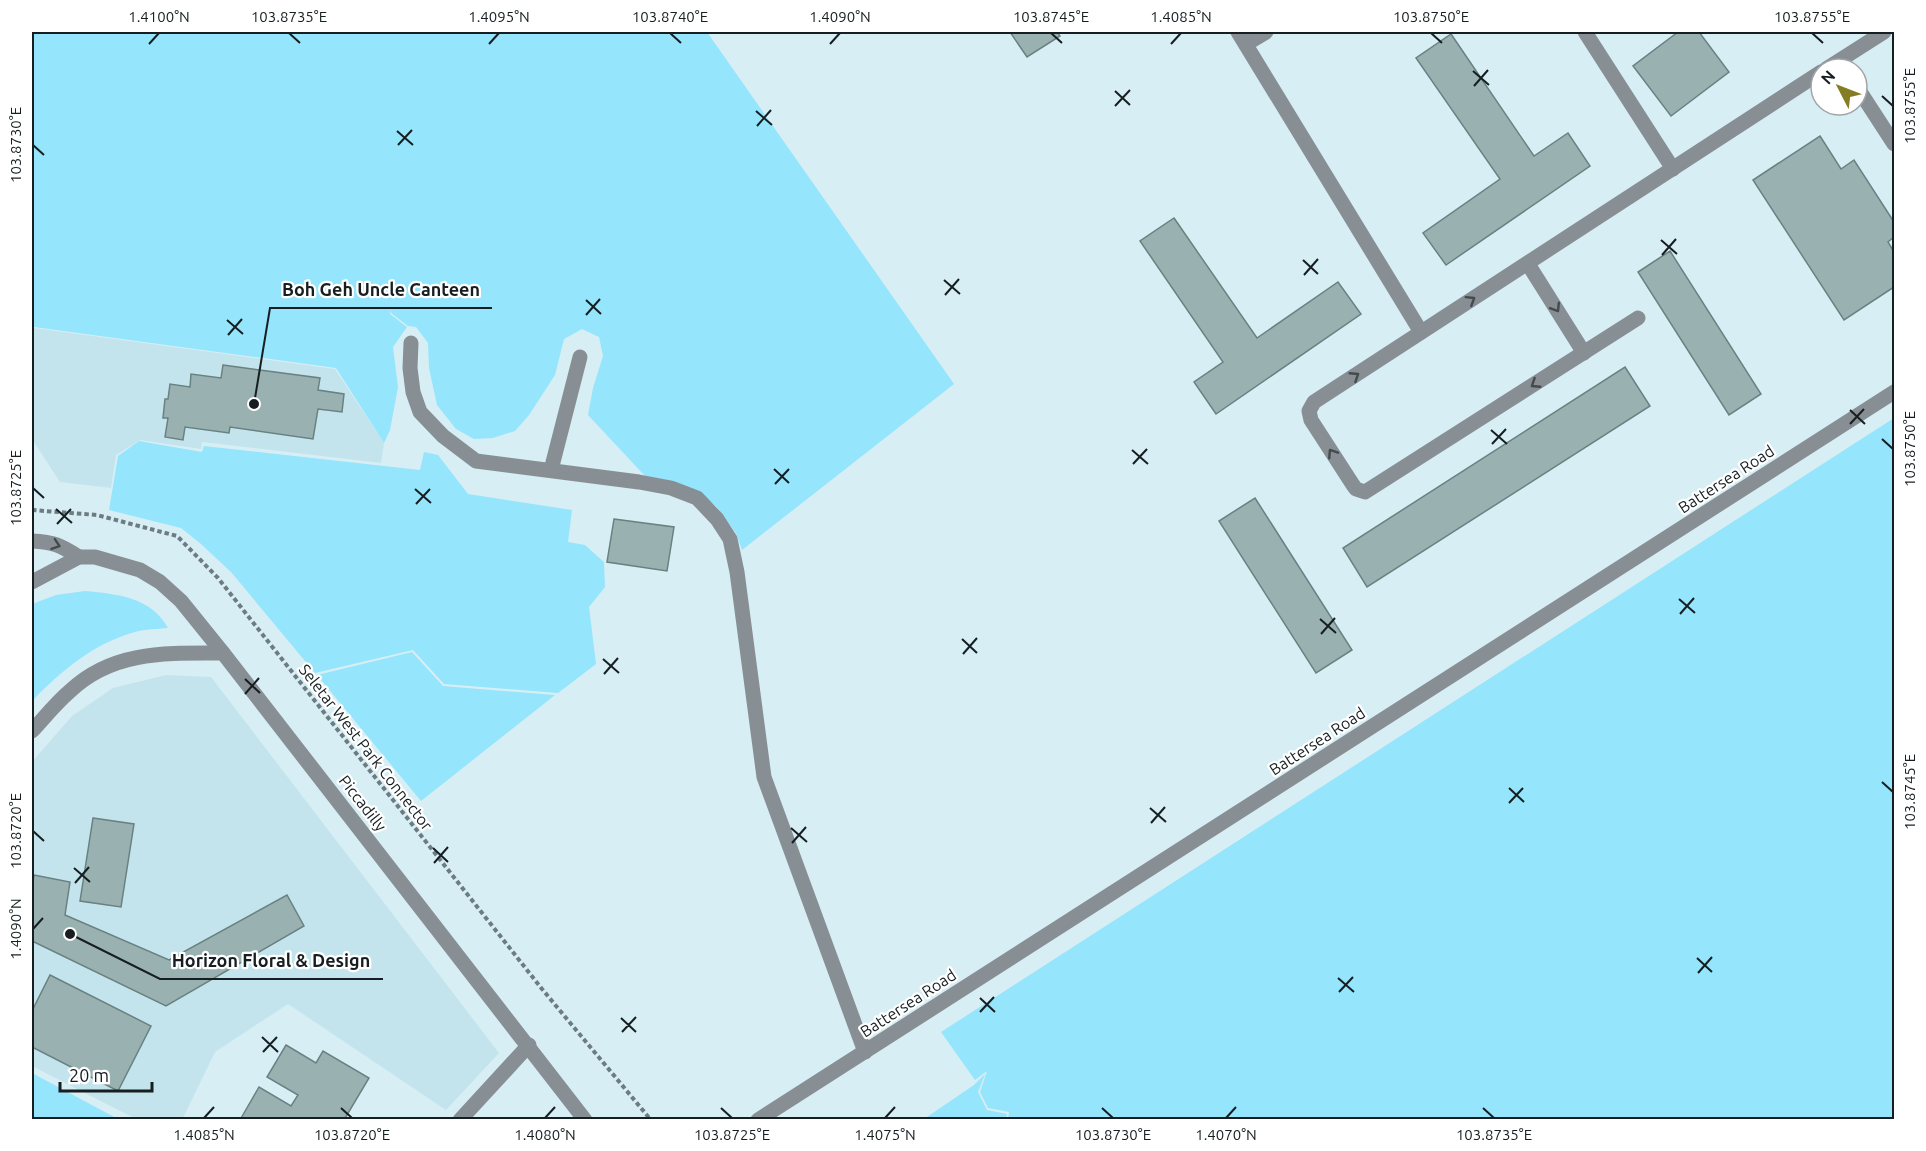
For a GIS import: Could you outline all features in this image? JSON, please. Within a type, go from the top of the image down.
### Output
[{"type":"street","points":[[1266,32],[1242,38],[1421,332]]},
{"type":"street","points":[[1585,32],[1673,169]]},
{"type":"street","points":[[1849,57],[1884,32]]},
{"type":"street","points":[[1638,318],[1369,490],[1360,491],[1353,485],[1311,420],[1309,411],[1314,402],[1809,80]]},
{"type":"street","points":[[1869,105],[1894,144]]},
{"type":"street","points":[[1528,264],[1584,353]]},
{"type":"street","points":[[411,344],[410,368],[413,392],[420,412],[443,436],[476,461],[671,488],[697,498],[717,519],[730,539],[737,572],[764,777],[865,1052]]},
{"type":"street","points":[[551,470],[580,357]]},
{"type":"street","name":"Battersea Road","points":[[758,1119],[1894,392]]},
{"type":"street","name":"Piccadilly","points":[[32,541],[61,545],[79,557],[95,557],[140,570],[160,582],[181,601],[585,1119]]},
{"type":"street","points":[[32,582],[79,557]]},
{"type":"street","points":[[32,731],[70,690],[111,664],[132,657],[168,653],[223,652]]},
{"type":"street","points":[[460,1119],[529,1045]]},
{"type":"path","name":"Seletar West Park Connector","points":[[32,510],[97,514],[177,536],[218,578],[542,989],[651,1119]]},
{"type":"shaded area","points":[[32,32],[707,32],[954,384],[742,550],[736,533],[716,506],[698,492],[645,476],[588,415],[593,388],[603,356],[599,337],[582,329],[564,339],[555,375],[529,415],[515,431],[493,438],[474,439],[456,429],[437,405],[429,368],[428,343],[416,327],[408,326],[390,310],[390,314],[407,327],[393,347],[398,387],[390,430],[384,443],[336,368],[34,327]]},
{"type":"shaded area","points":[[34,328],[335,369],[384,443],[381,463],[202,442],[201,449],[140,440],[116,455],[111,488],[60,482],[32,439]]},
{"type":"shaded area","points":[[1894,418],[1894,1119],[1008,1120],[1009,1112],[988,1108],[980,1092],[987,1071],[975,1080],[941,1032]]},
{"type":"shaded area","points":[[139,441],[202,452],[204,446],[420,470],[424,452],[438,455],[468,494],[572,510],[568,542],[585,545],[604,562],[605,587],[589,607],[596,664],[558,693],[444,684],[413,650],[315,673],[231,572],[181,528],[109,510],[118,456]]},
{"type":"shaded area","points":[[85,591],[121,596],[143,603],[161,618],[168,628],[139,631],[106,643],[79,659],[32,701],[32,604],[56,595]]},
{"type":"shaded area","points":[[412,652],[443,686],[555,695],[421,801],[317,675]]},
{"type":"shaded area","points":[[166,675],[211,677],[499,1053],[446,1110],[288,1004],[215,1052],[182,1120],[136,1119],[32,1066],[32,762],[72,716],[113,688]]},
{"type":"shaded area","points":[[32,1073],[118,1119],[32,1119]]},
{"type":"shaded area","points":[[985,1074],[978,1092],[987,1110],[1007,1114],[1006,1119],[924,1119],[974,1085]]},
{"type":"building","points":[[1010,32],[1057,32],[1060,36],[1027,57]]},
{"type":"building","points":[[1678,32],[1699,32],[1729,72],[1671,116],[1633,66]]},
{"type":"building","points":[[1451,34],[1534,156],[1568,133],[1590,166],[1446,265],[1423,233],[1500,179],[1416,58]]},
{"type":"building","points":[[1820,136],[1841,169],[1854,160],[1894,222],[1894,237],[1888,242],[1894,252],[1894,287],[1844,320],[1753,180]]},
{"type":"building","points":[[1174,218],[1257,338],[1338,282],[1361,314],[1216,414],[1194,382],[1223,362],[1140,241]]},
{"type":"building","points":[[1670,251],[1761,394],[1729,415],[1638,272]]},
{"type":"building","points":[[223,365],[320,378],[318,390],[344,394],[342,412],[318,409],[313,439],[230,427],[229,433],[185,427],[183,440],[165,437],[168,418],[163,418],[165,399],[168,399],[170,384],[190,387],[191,374],[221,378]]},
{"type":"building","points":[[1625,367],[1650,406],[1367,587],[1343,548]]},
{"type":"building","points":[[1255,498],[1352,650],[1316,673],[1219,521]]},
{"type":"building","points":[[614,519],[674,527],[667,571],[607,562]]},
{"type":"building","points":[[93,818],[134,824],[121,907],[80,901]]},
{"type":"building","points":[[34,875],[70,882],[65,915],[169,960],[287,895],[304,926],[166,1006],[32,941]]},
{"type":"building","points":[[50,975],[151,1026],[118,1091],[32,1047],[32,1011]]},
{"type":"building","points":[[286,1045],[316,1063],[323,1051],[369,1078],[344,1120],[240,1120],[259,1087],[291,1106],[298,1095],[267,1077]]},
{"type":"place","name":"Boh Geh Uncle Canteen","points":[[254,404]]},
{"type":"place","name":"Horizon Floral & Design","points":[[70,934]]}]
